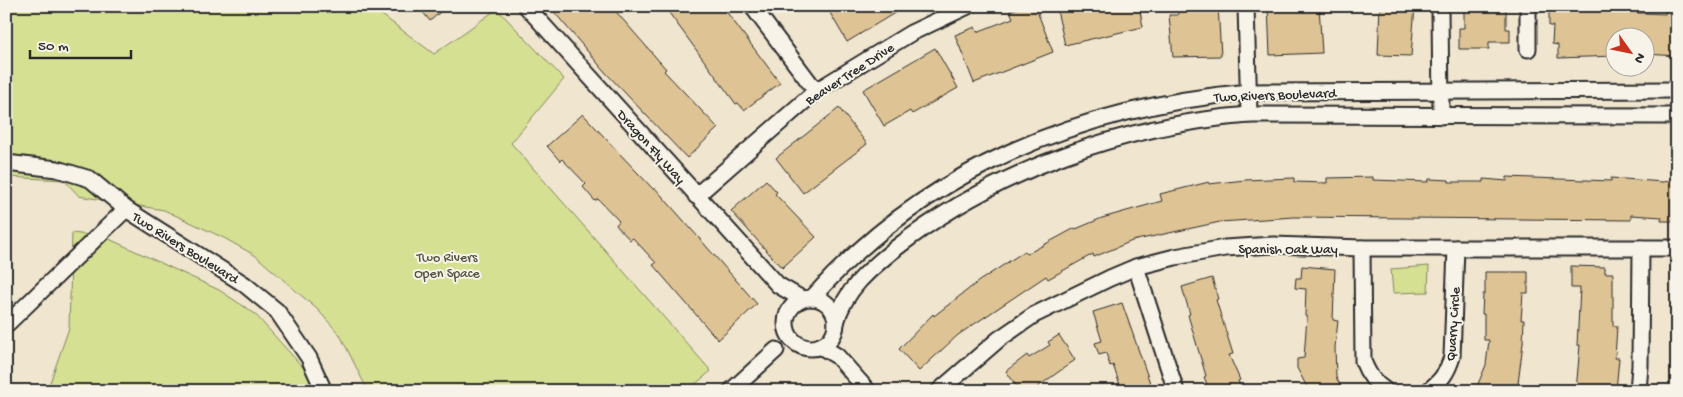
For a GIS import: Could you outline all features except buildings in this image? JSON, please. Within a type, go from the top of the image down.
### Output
[{"type":"street","name":"Dragon Fly Way","points":[[526,6],[778,285],[807,298]]},
{"type":"street","points":[[752,6],[816,91]]},
{"type":"street","name":"Beaver Tree Drive","points":[[696,196],[816,91],[911,34],[968,6]]},
{"type":"street","points":[[1246,6],[1249,115]]},
{"type":"street","points":[[1440,6],[1441,116]]},
{"type":"street","points":[[1528,6],[1528,49]]},
{"type":"street","name":"Two Rivers Boulevard","points":[[731,391],[776,350],[787,317],[794,304],[807,298],[867,241],[906,210],[990,160],[1031,143],[1118,115],[1209,96],[1249,92],[1677,90]]},
{"type":"street","name":"Two Rivers Boulevard","points":[[820,346],[828,341],[835,328],[840,307],[848,294],[880,261],[920,229],[1004,181],[1080,151],[1161,127],[1210,118],[1249,115],[1677,116]]},
{"type":"street","name":"Two Rivers Boulevard","points":[[6,163],[57,169],[90,179],[126,209],[244,284],[277,311],[309,358],[324,391]]},
{"type":"street","points":[[6,325],[126,209]]},
{"type":"street","name":"Spanish Oak Way","points":[[939,391],[999,339],[1034,316],[1079,291],[1136,267],[1175,257],[1225,248],[1273,245],[1362,248],[1677,248]]},
{"type":"street","points":[[1362,248],[1363,361],[1368,374],[1377,385],[1386,391]]},
{"type":"street","name":"Quarry Circle","points":[[1428,391],[1448,371],[1452,357],[1456,248]]},
{"type":"street","points":[[1638,391],[1641,248]]},
{"type":"street","points":[[1136,267],[1176,391]]},
{"type":"street","name":"Dragon Fly Way","points":[[778,285],[787,317]]},
{"type":"street","points":[[807,298],[821,300],[829,305],[834,314],[837,356]]},
{"type":"street","points":[[787,317],[788,331],[793,340],[810,348],[820,346],[837,356],[868,391]]},
{"type":"street","points":[[776,350],[801,345]]},
{"type":"green space","name":"Two Rivers Open Space","points":[[6,6],[370,6],[434,54],[497,9],[564,79],[511,143],[711,371],[687,391],[368,391],[340,335],[318,310],[256,256],[224,238],[164,210],[79,196],[64,180],[6,177]]},
{"type":"green space","points":[[72,233],[105,237],[219,290],[254,313],[308,373],[314,391],[47,391],[69,328]]},
{"type":"green space","points":[[1429,266],[1428,292],[1393,293],[1391,269]]}]
